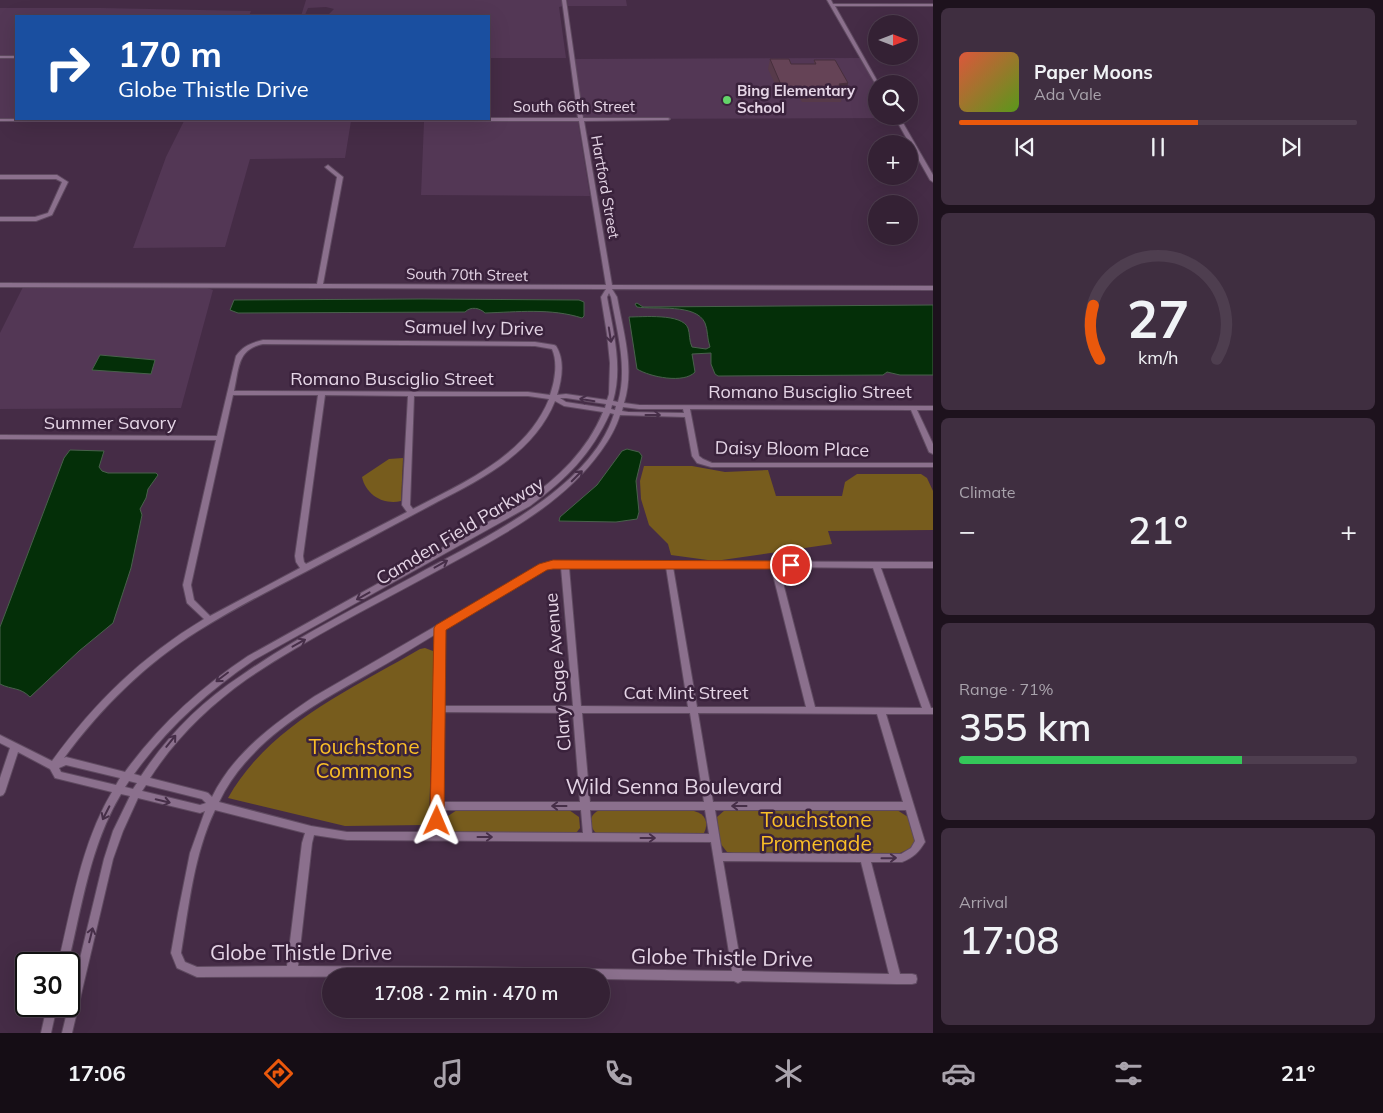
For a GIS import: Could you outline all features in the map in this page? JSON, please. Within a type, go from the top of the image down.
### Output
[{"type":"street","name":"Hartford Street","points":[[564,0],[581,120],[609,288]]},
{"type":"street","points":[[829,0],[872,75]]},
{"type":"street","points":[[832,6],[933,5]]},
{"type":"street","points":[[0,57],[15,57]]},
{"type":"street","name":"South 66th Street","points":[[0,120],[668,119]]},
{"type":"street","points":[[901,125],[933,180]]},
{"type":"street","points":[[320,286],[340,177],[328,167]]},
{"type":"street","points":[[0,177],[57,177],[65,182],[50,214],[36,219],[0,219]]},
{"type":"street","name":"South 70th Street","points":[[0,285],[933,288]]},
{"type":"street","name":"Camden Field Parkway","points":[[66,952],[96,836],[102,820],[128,777],[175,718],[203,692],[231,670],[510,515],[542,493],[584,453],[597,434],[609,407],[614,384],[614,362],[604,297],[609,288]]},
{"type":"street","name":"Camden Field Parkway","points":[[67,1033],[118,831],[135,794],[157,759],[188,722],[220,693],[241,678],[266,662],[516,522],[548,502],[573,480],[592,460],[607,438],[620,409],[625,383],[625,367],[614,297],[609,288]]},
{"type":"street","name":"Samuel Ivy Drive","points":[[53,766],[82,727],[128,679],[169,646],[210,620],[478,478],[510,454],[529,436],[553,397],[558,379],[559,359],[554,347],[547,344],[255,344],[244,349],[239,356],[187,586],[190,601],[210,620]]},
{"type":"street","name":"Romano Busciglio Street","points":[[231,393],[528,394],[553,397],[564,404],[609,407],[637,415],[687,411],[933,408]]},
{"type":"street","points":[[305,569],[299,556],[322,394]]},
{"type":"street","points":[[410,394],[406,505],[412,513]]},
{"type":"street","points":[[914,408],[933,452]]},
{"type":"street","name":"Daisy Bloom Place","points":[[687,411],[696,456],[700,461],[711,465],[933,465]]},
{"type":"street","name":"Summer Savory","points":[[0,438],[221,438]]},
{"type":"street","name":"Globe Thistle Drive","points":[[912,979],[738,978],[375,971],[197,972],[181,965],[176,953],[200,833],[224,784],[248,754],[286,718],[543,567],[565,564],[933,564]]},
{"type":"street","name":"Clary Sage Avenue","points":[[565,564],[588,838]]},
{"type":"street","points":[[668,564],[738,978]]},
{"type":"street","points":[[876,564],[930,711]]},
{"type":"street","points":[[774,565],[811,710]]},
{"type":"street","points":[[437,837],[440,628]]},
{"type":"street","name":"Cat Mint Street","points":[[439,709],[930,711]]},
{"type":"street","points":[[718,857],[902,858],[914,851],[920,842],[880,710]]},
{"type":"street","points":[[0,740],[53,766],[58,775],[200,809],[213,805],[312,830],[347,836],[715,838]]},
{"type":"street","points":[[0,792],[15,748]]},
{"type":"street","points":[[53,766],[66,761],[206,796],[213,805]]},
{"type":"street","name":"Wild Senna Boulevard","points":[[438,806],[910,806]]},
{"type":"street","points":[[292,971],[307,843],[312,830]]},
{"type":"street","points":[[865,858],[896,978]]},
{"type":"street","points":[[46,1033],[50,1017]]},
{"type":"shaded area","points":[[306,0],[562,0],[563,6],[559,7],[566,58],[490,58],[490,15],[328,15],[334,9],[326,7],[308,8],[305,15],[301,15]]},
{"type":"shaded area","points":[[567,0],[626,0],[627,6],[568,6]]},
{"type":"shaded area","points":[[0,8],[251,11],[249,15],[15,15],[15,56],[0,56]]},
{"type":"shaded area","points":[[0,58],[15,58],[15,119],[0,119]]},
{"type":"shaded area","name":"Bing Elementary School","points":[[863,58],[872,75],[868,75],[868,118],[581,119],[573,59]]},
{"type":"shaded area","points":[[184,121],[351,121],[345,158],[250,159],[225,247],[133,248],[166,157]]},
{"type":"shaded area","points":[[424,122],[578,122],[590,196],[421,195]]},
{"type":"shaded area","points":[[23,287],[204,287],[213,290],[181,408],[0,409],[0,333]],"holes":[[[100,355],[155,360],[92,370]]]},
{"type":"shaded area","points":[[234,300],[579,300],[584,302],[584,316],[582,318],[534,311],[485,313],[475,308],[465,312],[238,313],[230,310]]},
{"type":"shaded area","points":[[637,303],[643,307],[933,305],[933,375],[900,375],[887,372],[883,375],[718,376],[715,374],[711,364],[711,353],[692,354],[695,372],[690,376],[683,378],[658,377],[637,369],[629,317],[661,317],[678,320],[688,328],[692,347],[706,349],[710,347],[706,326],[700,317],[693,312],[637,307],[635,304]]},
{"type":"shaded area","points":[[100,355],[155,360],[151,374],[92,370]]},
{"type":"shaded area","points":[[627,449],[639,452],[642,456],[636,481],[639,512],[637,519],[616,522],[559,521],[560,517],[597,485],[622,451]]},
{"type":"shaded area","points":[[70,450],[104,451],[99,467],[102,471],[108,473],[156,473],[158,475],[148,489],[140,509],[142,515],[131,568],[113,623],[79,651],[30,697],[19,690],[0,684],[0,627],[64,458]]},
{"type":"green space","points":[[403,458],[401,501],[382,500],[371,494],[362,477],[389,459]]},
{"type":"green space","points":[[644,466],[692,466],[725,472],[768,470],[776,496],[842,496],[845,482],[857,474],[921,474],[927,478],[933,491],[933,530],[828,531],[832,544],[715,561],[671,555],[668,544],[649,525],[641,499],[640,481]]},
{"type":"green space","name":"Touchstone Commons","points":[[425,648],[433,651],[434,654],[429,819],[424,825],[345,826],[228,798],[245,772],[265,750],[288,730],[339,695],[420,649]]},
{"type":"green space","points":[[457,810],[569,810],[579,817],[580,828],[576,833],[451,833],[446,823],[448,816]]},
{"type":"green space","points":[[600,810],[694,811],[704,817],[706,826],[704,833],[698,835],[596,833],[593,830],[591,820],[594,814]]},
{"type":"green space","name":"Touchstone Promenade","points":[[725,810],[897,810],[908,817],[916,840],[911,848],[900,853],[733,853],[727,852],[720,843],[717,817]]},
{"type":"building","points":[[770,59],[789,59],[791,64],[816,64],[814,60],[835,60],[848,83],[839,84],[843,92],[803,92],[801,87],[782,87]]},
{"type":"place","name":"Bing Elementary School","points":[[727,100]]},
{"type":"route","points":[[437,821],[440,628],[543,567],[553,565],[791,565]]}]
